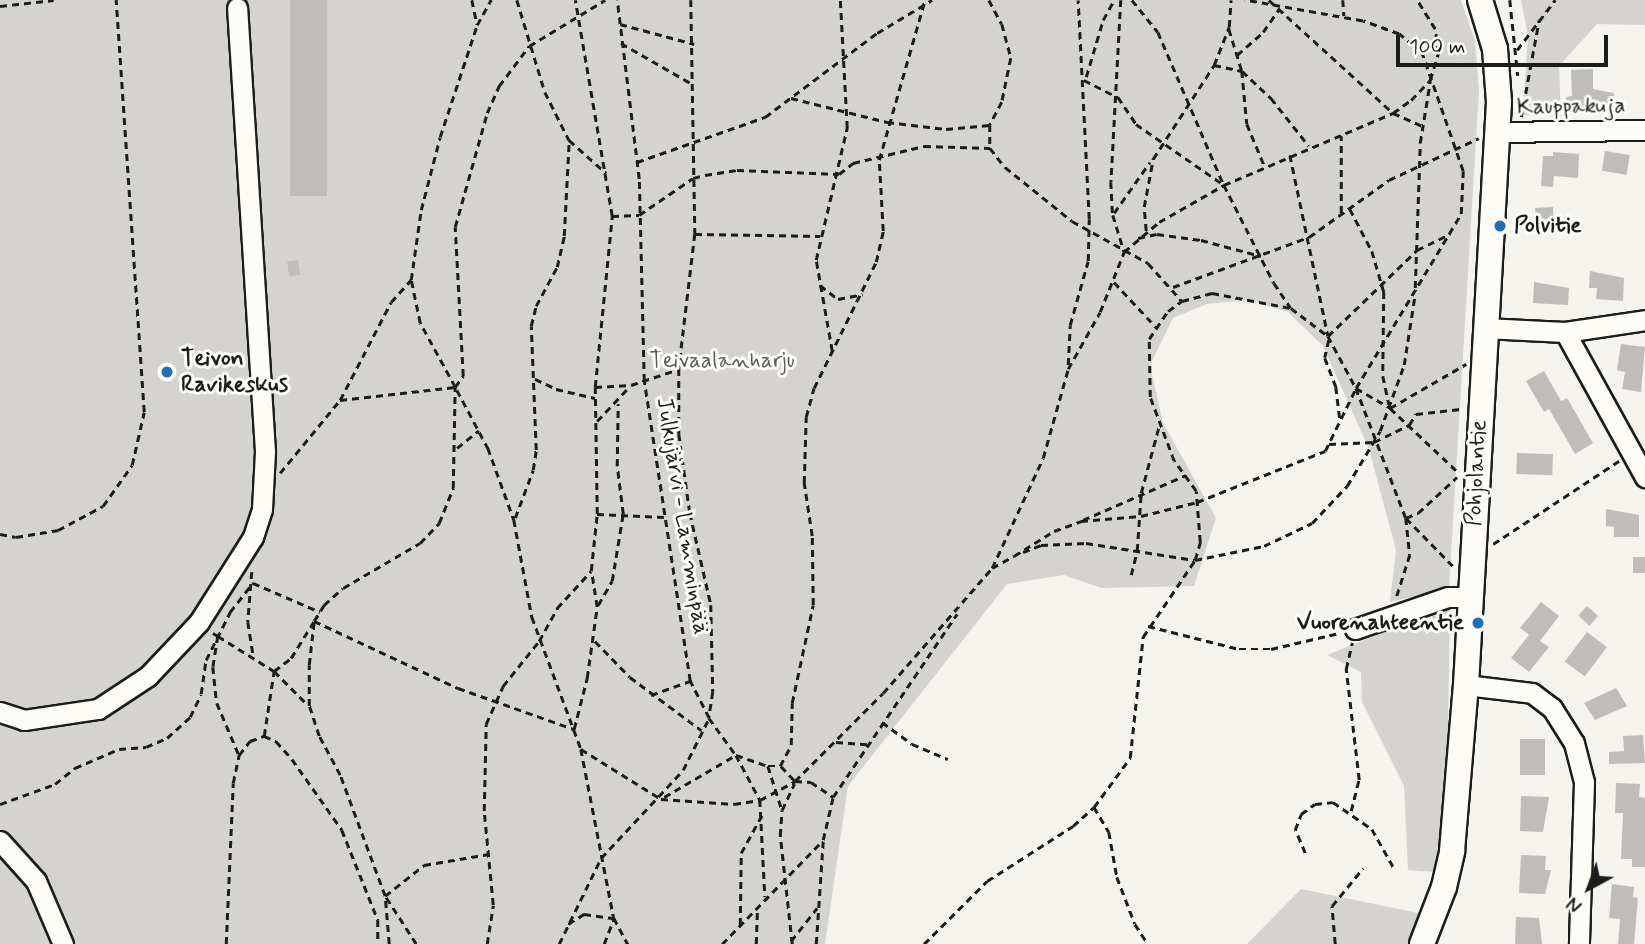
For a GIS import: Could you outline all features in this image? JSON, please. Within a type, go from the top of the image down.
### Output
[{"type":"main road","name":"Pohjolantie","points":[[1422,944],[1444,887],[1451,851],[1466,685],[1484,328],[1499,134],[1495,49],[1480,0]]},
{"type":"street","points":[[0,712],[24,720],[98,709],[148,676],[199,622],[253,537],[261,509],[265,451],[237,8]]},
{"type":"street","name":"Kauppakuja","points":[[1499,134],[1645,130]]},
{"type":"street","points":[[1484,328],[1565,332],[1645,320]]},
{"type":"street","points":[[1565,332],[1645,477]]},
{"type":"street","points":[[1355,629],[1470,588]]},
{"type":"street","points":[[1466,685],[1532,693],[1552,708],[1574,743],[1584,782],[1579,944]]},
{"type":"street","points":[[0,841],[36,881],[63,944]]},
{"type":"path","points":[[0,6],[54,0]]},
{"type":"path","points":[[0,534],[16,537],[58,530],[103,506],[132,465],[144,412],[116,0]]},
{"type":"path","points":[[472,0],[477,25]]},
{"type":"path","points":[[491,0],[477,25],[428,186],[411,280],[420,323],[479,429],[514,520],[539,641],[581,750],[614,918],[628,944]]},
{"type":"path","points":[[517,0],[528,46],[569,140],[606,173]]},
{"type":"path","points":[[574,729],[597,607],[591,570],[597,514],[595,398],[612,216],[575,0]]},
{"type":"path","points":[[264,736],[274,671],[291,658],[320,612],[343,588],[420,543],[439,523],[453,488],[457,448],[455,387],[463,376],[456,227],[487,113],[499,86],[528,46],[605,0]]},
{"type":"path","name":"Julkujärvi - Lamminpää","points":[[617,0],[637,162],[644,381],[690,681],[709,718],[736,755],[760,800],[763,815],[765,897]]},
{"type":"path","points":[[559,944],[601,858],[661,799],[683,770],[709,718],[711,605],[684,471],[679,369],[695,234],[693,178],[696,144],[691,0]]},
{"type":"path","points":[[832,351],[818,282],[820,236],[839,174],[845,109],[840,0]]},
{"type":"path","points":[[780,766],[791,746],[792,703],[813,605],[812,536],[804,482],[806,417],[832,351],[863,294],[883,231],[879,160],[887,122],[925,0]]},
{"type":"path","points":[[637,162],[696,144],[765,117],[842,64],[877,33],[932,0]]},
{"type":"path","points":[[989,0],[1002,24],[1011,58],[1002,102],[990,125],[990,148],[1005,167],[1089,230],[1124,252],[1148,263],[1173,287],[1182,301]]},
{"type":"path","points":[[1068,369],[1070,326],[1088,261],[1089,230],[1084,80],[1078,0]]},
{"type":"path","points":[[1084,80],[1103,20],[1114,0]]},
{"type":"path","points":[[1121,0],[1113,215],[1124,252]]},
{"type":"path","points":[[1132,0],[1158,32],[1187,104],[1208,139],[1224,185],[1291,308],[1329,338]]},
{"type":"path","points":[[1113,215],[1214,65],[1229,27],[1231,0]]},
{"type":"path","points":[[1081,521],[1141,516],[1198,502],[1317,456],[1329,444],[1356,388],[1450,234],[1465,203],[1457,146],[1422,53],[1399,34],[1344,16],[1279,9],[1245,0]]},
{"type":"path","points":[[1269,0],[1393,113],[1423,127]]},
{"type":"path","points":[[1343,0],[1344,16]]},
{"type":"path","points":[[1014,556],[1041,545],[1064,543],[1195,560],[1264,546],[1312,523],[1347,486],[1374,442],[1390,408],[1404,365],[1415,290],[1423,127],[1430,80],[1438,53],[1435,29],[1417,0]]},
{"type":"path","points":[[1517,50],[1555,0]]},
{"type":"path","points":[[1237,55],[1263,32],[1279,9]]},
{"type":"path","points":[[1173,287],[1309,237],[1420,162],[1457,146],[1499,134],[1527,103],[1539,20]]},
{"type":"path","points":[[618,24],[694,44]]},
{"type":"path","points":[[1229,27],[1242,71],[1247,124],[1265,167]]},
{"type":"path","points":[[621,43],[695,86]]},
{"type":"path","points":[[1214,65],[1242,71],[1271,98],[1310,147]]},
{"type":"path","points":[[1084,80],[1118,97],[1136,124],[1224,185]]},
{"type":"path","points":[[816,944],[823,840],[832,797],[992,568],[1043,458],[1068,369],[1113,281],[1124,252],[1146,231],[1224,185],[1393,113],[1430,80]]},
{"type":"path","points":[[791,98],[845,109],[887,122],[947,129],[990,125]]},
{"type":"path","points":[[1341,135],[1341,213]]},
{"type":"path","points":[[514,520],[533,470],[534,379],[531,327],[536,306],[557,267],[564,236],[569,140]]},
{"type":"path","points":[[612,216],[639,215],[693,178],[737,170],[839,174],[853,163],[879,160],[924,146],[990,148]]},
{"type":"path","points":[[1290,155],[1329,338],[1356,388],[1374,442],[1406,518],[1470,588]]},
{"type":"path","points":[[1146,231],[1144,207],[1153,159]]},
{"type":"path","points":[[1350,208],[1372,251],[1382,284],[1387,340],[1383,376],[1390,408]]},
{"type":"path","points":[[695,234],[820,236]]},
{"type":"path","points":[[1137,238],[1157,234],[1200,240],[1261,256]]},
{"type":"path","points":[[1340,421],[1336,387],[1325,358],[1329,338],[1417,250],[1450,234]]},
{"type":"path","points":[[278,474],[340,400],[391,302],[411,280]]},
{"type":"path","points":[[1113,281],[1157,328]]},
{"type":"path","points":[[818,282],[838,299],[863,294]]},
{"type":"path","points":[[923,944],[947,916],[1010,865],[1073,826],[1094,807],[1130,758],[1140,647],[1148,626],[1195,560],[1200,542],[1198,502],[1186,475],[1174,461],[1150,397],[1146,355],[1157,328],[1168,311],[1182,301],[1212,293],[1291,308]]},
{"type":"path","points":[[1390,408],[1469,363]]},
{"type":"path","points":[[596,387],[631,385],[679,369]]},
{"type":"path","points":[[534,379],[556,389],[595,398]]},
{"type":"path","points":[[597,421],[618,404],[631,385]]},
{"type":"path","points":[[340,400],[455,387]]},
{"type":"path","points":[[1356,388],[1390,408],[1461,474],[1418,513],[1406,518]]},
{"type":"path","points":[[597,607],[612,581],[623,514],[617,466],[618,404]]},
{"type":"path","points":[[1329,444],[1374,442],[1409,425],[1416,414],[1433,409],[1481,410]]},
{"type":"path","points":[[1130,575],[1137,551],[1141,493],[1160,422]]},
{"type":"path","points":[[457,448],[479,429]]},
{"type":"path","points":[[1488,549],[1518,524],[1631,453]]},
{"type":"path","points":[[992,568],[1044,536],[1186,475]]},
{"type":"path","points":[[597,514],[664,517]]},
{"type":"path","points":[[1380,618],[1401,592],[1408,573],[1406,518]]},
{"type":"path","points":[[253,537],[253,583],[248,622],[253,655]]},
{"type":"path","points":[[487,944],[493,905],[484,811],[485,724],[496,701],[539,641],[557,608],[591,570]]},
{"type":"path","points":[[253,583],[320,612]]},
{"type":"path","points":[[0,804],[55,784],[75,768],[119,750],[146,747],[167,738],[190,718],[201,694],[206,660],[230,612],[253,583]]},
{"type":"path","points":[[581,750],[661,799],[734,804],[760,800],[795,781],[836,742],[963,606]]},
{"type":"path","points":[[314,621],[496,701],[574,729]]},
{"type":"path","points":[[309,706],[314,621]]},
{"type":"path","points":[[199,622],[253,655],[264,668],[274,671],[309,706],[385,896],[416,944]]},
{"type":"path","points":[[1148,626],[1239,649],[1271,649],[1355,629],[1346,669],[1359,747],[1359,780],[1351,811]]},
{"type":"path","points":[[218,636],[213,667],[217,703],[239,754]]},
{"type":"path","points":[[593,638],[599,650],[651,695],[701,730]]},
{"type":"path","points":[[651,695],[690,681]]},
{"type":"path","points":[[883,722],[912,744],[948,759]]},
{"type":"path","points":[[226,944],[233,783],[239,754],[250,741],[264,736],[276,741],[292,758],[342,830],[378,920],[378,944]]},
{"type":"path","points":[[836,742],[867,744]]},
{"type":"path","points":[[661,799],[736,755],[768,766],[780,766],[795,781],[811,782],[832,797]]},
{"type":"path","points":[[768,766],[782,810],[792,943]]},
{"type":"path","points":[[782,810],[795,781]]},
{"type":"path","points":[[1305,853],[1295,830],[1301,814],[1315,804],[1333,802],[1351,811],[1373,829],[1394,868]]},
{"type":"path","points":[[1094,807],[1109,832],[1117,877],[1135,924],[1148,944]]},
{"type":"path","points":[[740,925],[741,853],[763,815]]},
{"type":"path","points":[[722,944],[823,840]]},
{"type":"path","points":[[385,896],[424,865],[489,854]]},
{"type":"path","points":[[1335,944],[1332,906],[1363,867]]},
{"type":"path","points":[[385,896],[389,944]]},
{"type":"path","points":[[756,944],[757,906]]},
{"type":"path","points":[[792,943],[817,907]]},
{"type":"path","points":[[568,924],[584,914],[614,918]]},
{"type":"path","points":[[604,944],[614,918]]},
{"type":"green space","name":"Teivaalanharju","points":[[0,0],[1461,0],[1475,41],[1479,90],[1449,588],[1390,602],[1396,550],[1369,449],[1323,346],[1288,312],[1248,300],[1207,304],[1173,318],[1150,365],[1163,423],[1216,518],[1194,586],[1101,588],[1064,575],[1007,584],[848,786],[825,944],[0,944]]},
{"type":"green space","points":[[1521,0],[1645,0],[1645,25],[1597,24],[1559,66],[1561,116],[1523,115],[1528,36]]},
{"type":"green space","points":[[1450,606],[1447,792],[1434,872],[1408,870],[1404,786],[1362,702],[1361,672],[1327,655]]},
{"type":"green space","points":[[1301,889],[1428,915],[1417,944],[1247,944]]},
{"type":"building","points":[[290,0],[327,0],[327,196],[290,196]]},
{"type":"building","points":[[1593,69],[1593,89],[1614,93],[1614,110],[1566,112],[1566,97],[1572,96],[1571,70]]},
{"type":"building","points":[[1605,151],[1630,155],[1627,175],[1602,171]]},
{"type":"building","points":[[1553,152],[1579,154],[1578,178],[1554,176],[1553,187],[1541,186],[1543,156],[1553,156]]},
{"type":"building","points":[[1553,207],[1554,227],[1536,228],[1535,208]]},
{"type":"building","points":[[298,260],[300,275],[289,276],[287,262]]},
{"type":"building","points":[[1590,271],[1624,278],[1623,301],[1596,299],[1597,288],[1589,288]]},
{"type":"building","points":[[1534,282],[1569,288],[1568,305],[1533,303]]},
{"type":"building","points":[[1621,344],[1645,347],[1641,392],[1622,389],[1625,372],[1617,370]]},
{"type":"building","points":[[1544,371],[1561,401],[1567,398],[1593,443],[1575,454],[1549,409],[1544,412],[1526,381]]},
{"type":"building","points":[[1517,453],[1553,454],[1552,475],[1516,474]]},
{"type":"building","points":[[1606,509],[1639,515],[1639,537],[1614,537],[1614,527],[1606,526]]},
{"type":"building","points":[[1633,557],[1645,557],[1645,573],[1633,573]]},
{"type":"building","points":[[1541,602],[1559,616],[1540,641],[1549,647],[1529,672],[1511,658],[1529,635],[1520,628]]},
{"type":"building","points":[[1587,606],[1598,616],[1589,626],[1578,616]]},
{"type":"building","points":[[1587,632],[1607,647],[1585,677],[1565,662]]},
{"type":"building","points":[[1616,688],[1627,706],[1595,720],[1584,703]]},
{"type":"building","points":[[1643,735],[1645,763],[1609,764],[1609,752],[1624,751],[1623,736]]},
{"type":"building","points":[[1520,739],[1545,739],[1545,775],[1520,775]]},
{"type":"building","points":[[1616,783],[1640,784],[1639,797],[1645,798],[1645,867],[1632,867],[1632,859],[1621,859],[1623,813],[1615,813]]},
{"type":"building","points":[[1521,796],[1549,797],[1543,832],[1520,831]]},
{"type":"building","points":[[1521,855],[1546,856],[1545,870],[1551,870],[1545,894],[1519,893]]},
{"type":"building","points":[[1612,884],[1634,887],[1633,897],[1638,898],[1634,944],[1618,944],[1620,919],[1609,918]]},
{"type":"building","points":[[1516,917],[1539,918],[1542,944],[1515,944]]},
{"type":"place","name":"Polvitie","points":[[1500,226]]},
{"type":"place","name":"Teivon Ravikeskus","points":[[167,372]]},
{"type":"place","name":"Vuorenahteentie","points":[[1478,623]]}]
